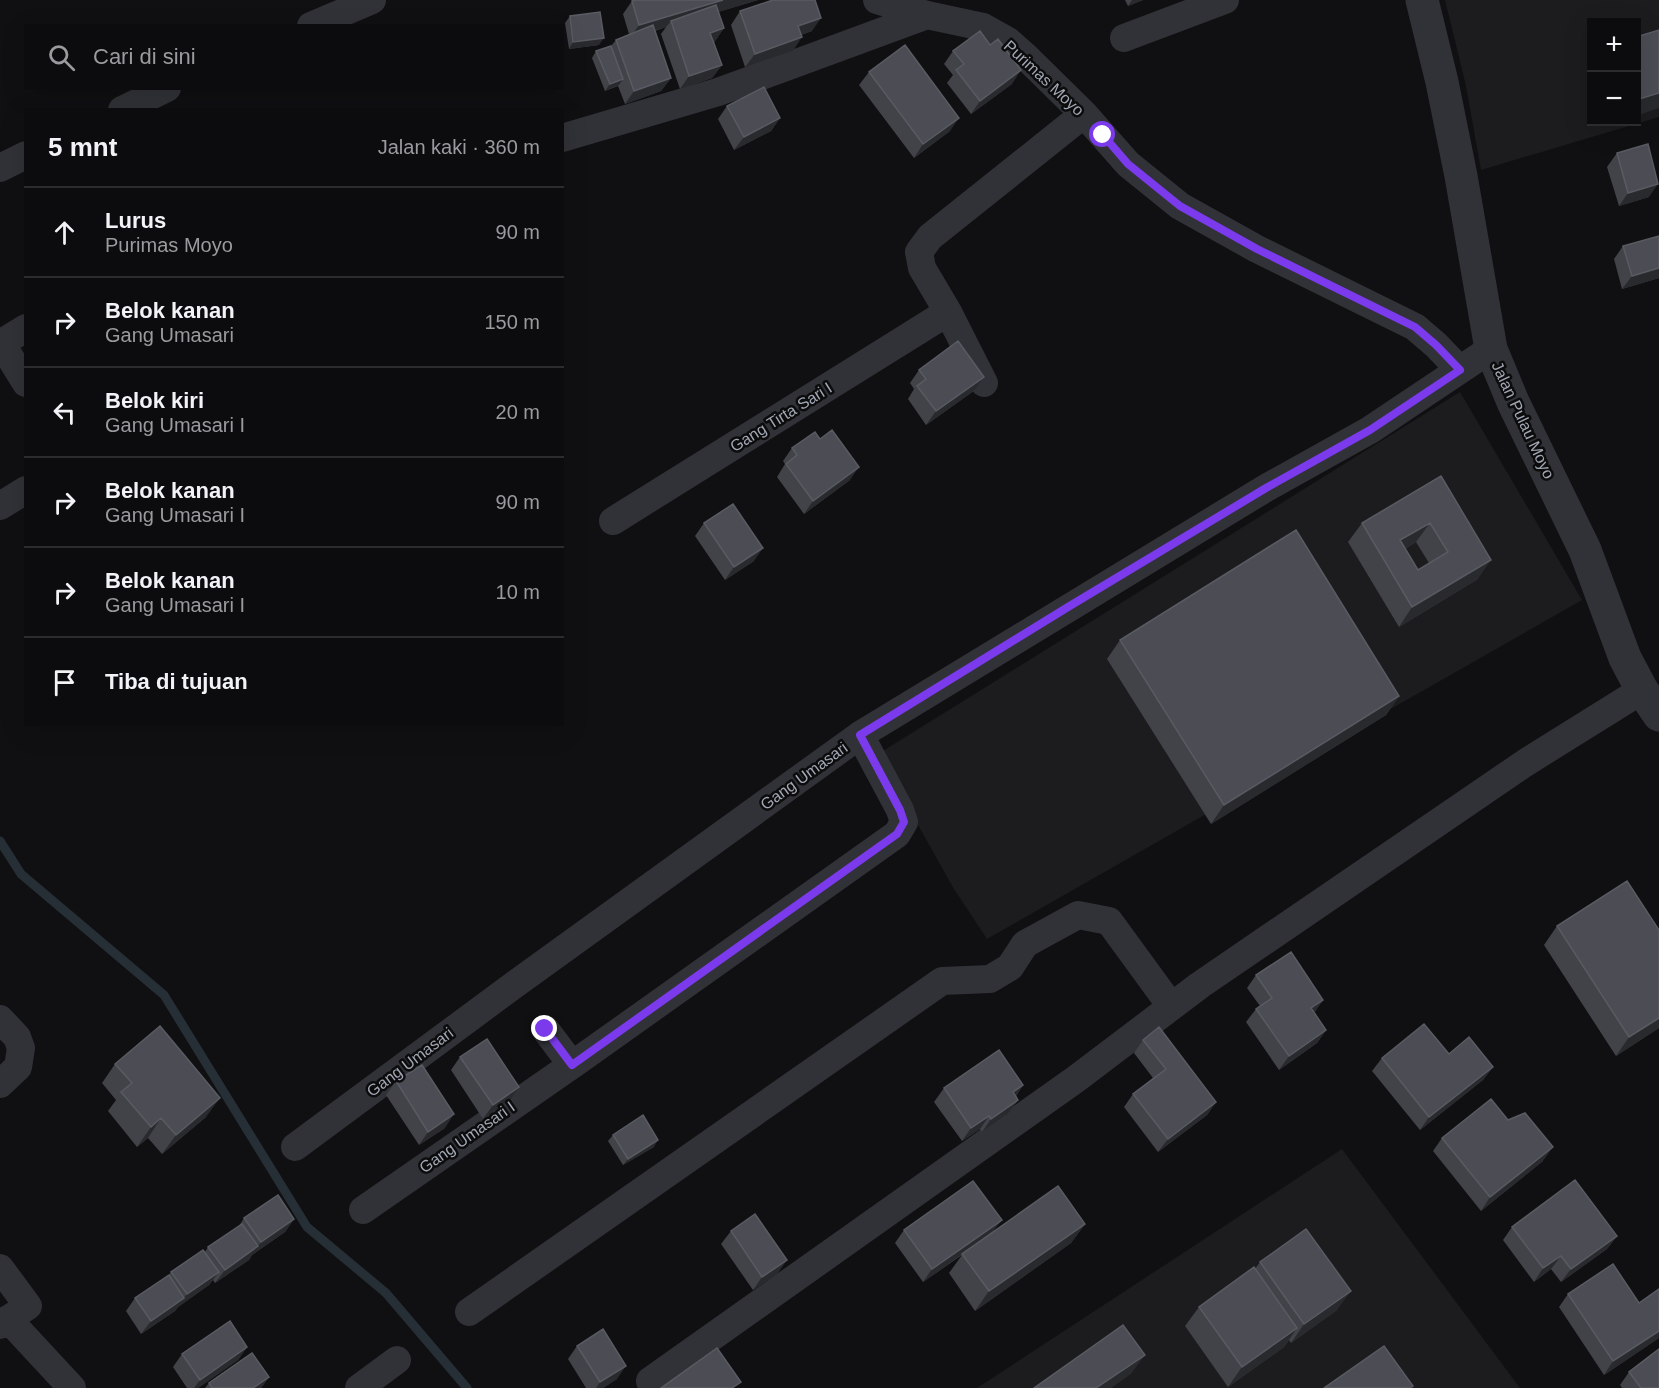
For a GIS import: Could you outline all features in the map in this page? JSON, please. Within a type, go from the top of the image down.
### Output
[{"type":"street","points":[[316,24],[372,0]]},
{"type":"street","name":"Purimas Moyo","points":[[878,0],[927,15],[983,27],[1008,41],[1084,114],[1128,164],[1180,206],[1257,249],[1415,327],[1460,370]]},
{"type":"street","points":[[1124,38],[1225,0]]},
{"type":"street","name":"Jalan Pulau Moyo","points":[[1422,0],[1461,176],[1491,350],[1513,402],[1585,550],[1625,658],[1654,706]]},
{"type":"street","points":[[564,137],[718,92],[927,15]]},
{"type":"street","points":[[126,108],[163,90]]},
{"type":"street","points":[[984,383],[948,312],[922,268],[919,252],[930,237],[1084,114]]},
{"type":"street","points":[[0,168],[24,156]]},
{"type":"street","name":"Gang Tirta Sari I","points":[[613,521],[948,312]]},
{"type":"street","points":[[24,329],[1,343],[24,380]]},
{"type":"street","name":"Gang Umasari","points":[[295,1147],[514,985],[860,735],[1266,488],[1370,430],[1491,350]]},
{"type":"street","points":[[0,506],[24,491]]},
{"type":"street","points":[[650,1381],[1076,1079],[1171,1006],[1525,763],[1654,706]]},
{"type":"street","name":"Gang Umasari I","points":[[363,1210],[897,834],[904,822],[900,810],[860,735]]},
{"type":"street","points":[[469,1312],[942,981],[990,980],[1010,967],[1025,944],[1078,915],[1109,921],[1171,1006]]},
{"type":"street","points":[[0,1019],[17,1038],[21,1048],[18,1066],[0,1084]]},
{"type":"street","points":[[545,1029],[572,1065]]},
{"type":"street","points":[[0,1268],[28,1306],[4,1322],[72,1388]]},
{"type":"street","points":[[359,1388],[397,1360]]},
{"type":"shaded area","points":[[1445,0],[1659,0],[1659,117],[1641,122],[1641,18],[1587,18],[1587,126],[1629,126],[1481,170],[1466,86]]},
{"type":"shaded area","points":[[1460,392],[1582,600],[987,939],[954,889],[878,754]]},
{"type":"shaded area","points":[[1342,1149],[1520,1388],[977,1388]]},
{"type":"building","points":[[723,0],[639,25],[632,1]]},
{"type":"building","points":[[773,0],[815,0],[821,18],[798,26],[802,37],[755,54],[740,11]]},
{"type":"building","points":[[716,5],[724,28],[710,33],[722,65],[689,76],[671,21]]},
{"type":"building","points":[[600,12],[604,38],[573,42],[570,16]]},
{"type":"building","points":[[653,25],[671,78],[634,91],[616,40]]},
{"type":"building","points":[[1659,30],[1659,93],[1641,98],[1641,72],[1641,35]]},
{"type":"building","points":[[980,31],[990,45],[998,39],[1021,70],[980,101],[956,70],[964,64],[953,51]]},
{"type":"building","points":[[905,45],[959,118],[923,144],[869,72]]},
{"type":"building","points":[[611,46],[623,79],[610,84],[596,51]]},
{"type":"building","points":[[764,87],[780,118],[744,137],[727,106]]},
{"type":"building","points":[[1648,144],[1658,184],[1628,193],[1617,153]]},
{"type":"building","points":[[1659,236],[1659,268],[1632,276],[1623,246]]},
{"type":"building","points":[[958,341],[984,377],[936,411],[917,386],[926,379],[919,370]]},
{"type":"building","points":[[832,430],[859,467],[813,501],[786,464],[797,455],[792,448],[815,432],[820,439]]},
{"type":"building","points":[[1441,476],[1491,560],[1412,607],[1362,523]],"holes":[[[1430,523],[1448,552],[1418,570],[1400,540]]]},
{"type":"building","points":[[733,504],[763,548],[734,567],[704,523]]},
{"type":"building","points":[[1296,530],[1399,696],[1224,805],[1120,640]]},
{"type":"building","points":[[1627,881],[1659,930],[1659,1018],[1629,1037],[1557,926]]},
{"type":"building","points":[[1291,952],[1323,1000],[1311,1008],[1326,1030],[1289,1056],[1256,1009],[1272,998],[1256,975]]},
{"type":"building","points":[[1424,1024],[1449,1054],[1469,1037],[1493,1067],[1429,1117],[1382,1058]]},
{"type":"building","points":[[160,1026],[220,1098],[176,1135],[161,1118],[151,1127],[121,1092],[132,1083],[115,1064]]},
{"type":"building","points":[[1159,1027],[1216,1102],[1168,1139],[1133,1094],[1166,1069],[1143,1040]]},
{"type":"building","points":[[487,1039],[519,1087],[493,1105],[460,1057]]},
{"type":"building","points":[[999,1050],[1023,1085],[1013,1092],[1018,1100],[991,1119],[989,1116],[971,1128],[944,1088]]},
{"type":"building","points":[[422,1065],[454,1114],[428,1132],[396,1081]]},
{"type":"building","points":[[1491,1099],[1508,1120],[1525,1113],[1553,1147],[1490,1197],[1442,1138]]},
{"type":"building","points":[[643,1115],[658,1140],[628,1159],[613,1135]]},
{"type":"building","points":[[1575,1180],[1617,1236],[1571,1269],[1561,1256],[1543,1268],[1512,1227]]},
{"type":"building","points":[[973,1181],[1002,1220],[932,1269],[904,1230]]},
{"type":"building","points":[[1058,1186],[1085,1224],[989,1291],[962,1254]]},
{"type":"building","points":[[278,1195],[294,1219],[261,1242],[244,1218]]},
{"type":"building","points":[[755,1214],[787,1260],[762,1277],[731,1231]]},
{"type":"building","points":[[242,1224],[258,1246],[225,1270],[208,1247]]},
{"type":"building","points":[[1306,1229],[1351,1291],[1304,1324],[1260,1262]]},
{"type":"building","points":[[203,1250],[219,1272],[187,1294],[171,1272]]},
{"type":"building","points":[[1613,1264],[1639,1303],[1659,1289],[1659,1331],[1613,1361],[1568,1294]]},
{"type":"building","points":[[1254,1267],[1297,1328],[1242,1367],[1199,1307]]},
{"type":"building","points":[[169,1275],[184,1298],[151,1321],[135,1298]]},
{"type":"building","points":[[230,1321],[247,1347],[200,1380],[182,1354]]},
{"type":"building","points":[[1123,1325],[1145,1355],[1096,1388],[1034,1388]]},
{"type":"building","points":[[603,1329],[626,1366],[600,1382],[577,1346]]},
{"type":"building","points":[[1384,1346],[1413,1386],[1410,1388],[1324,1388]]},
{"type":"building","points":[[717,1348],[741,1382],[732,1388],[661,1388]]},
{"type":"building","points":[[1659,1349],[1659,1388],[1641,1388],[1629,1372]]},
{"type":"building","points":[[252,1353],[269,1377],[253,1388],[212,1388],[209,1383]]},
{"type":"waterway","points":[[0,841],[21,874],[164,995],[307,1227],[386,1293],[467,1388]]},
{"type":"route","points":[[545,1029],[572,1065],[897,834],[904,822],[900,810],[860,735],[1266,488],[1370,430],[1460,370],[1415,327],[1257,249],[1180,206],[1128,164],[1103,135]]}]
